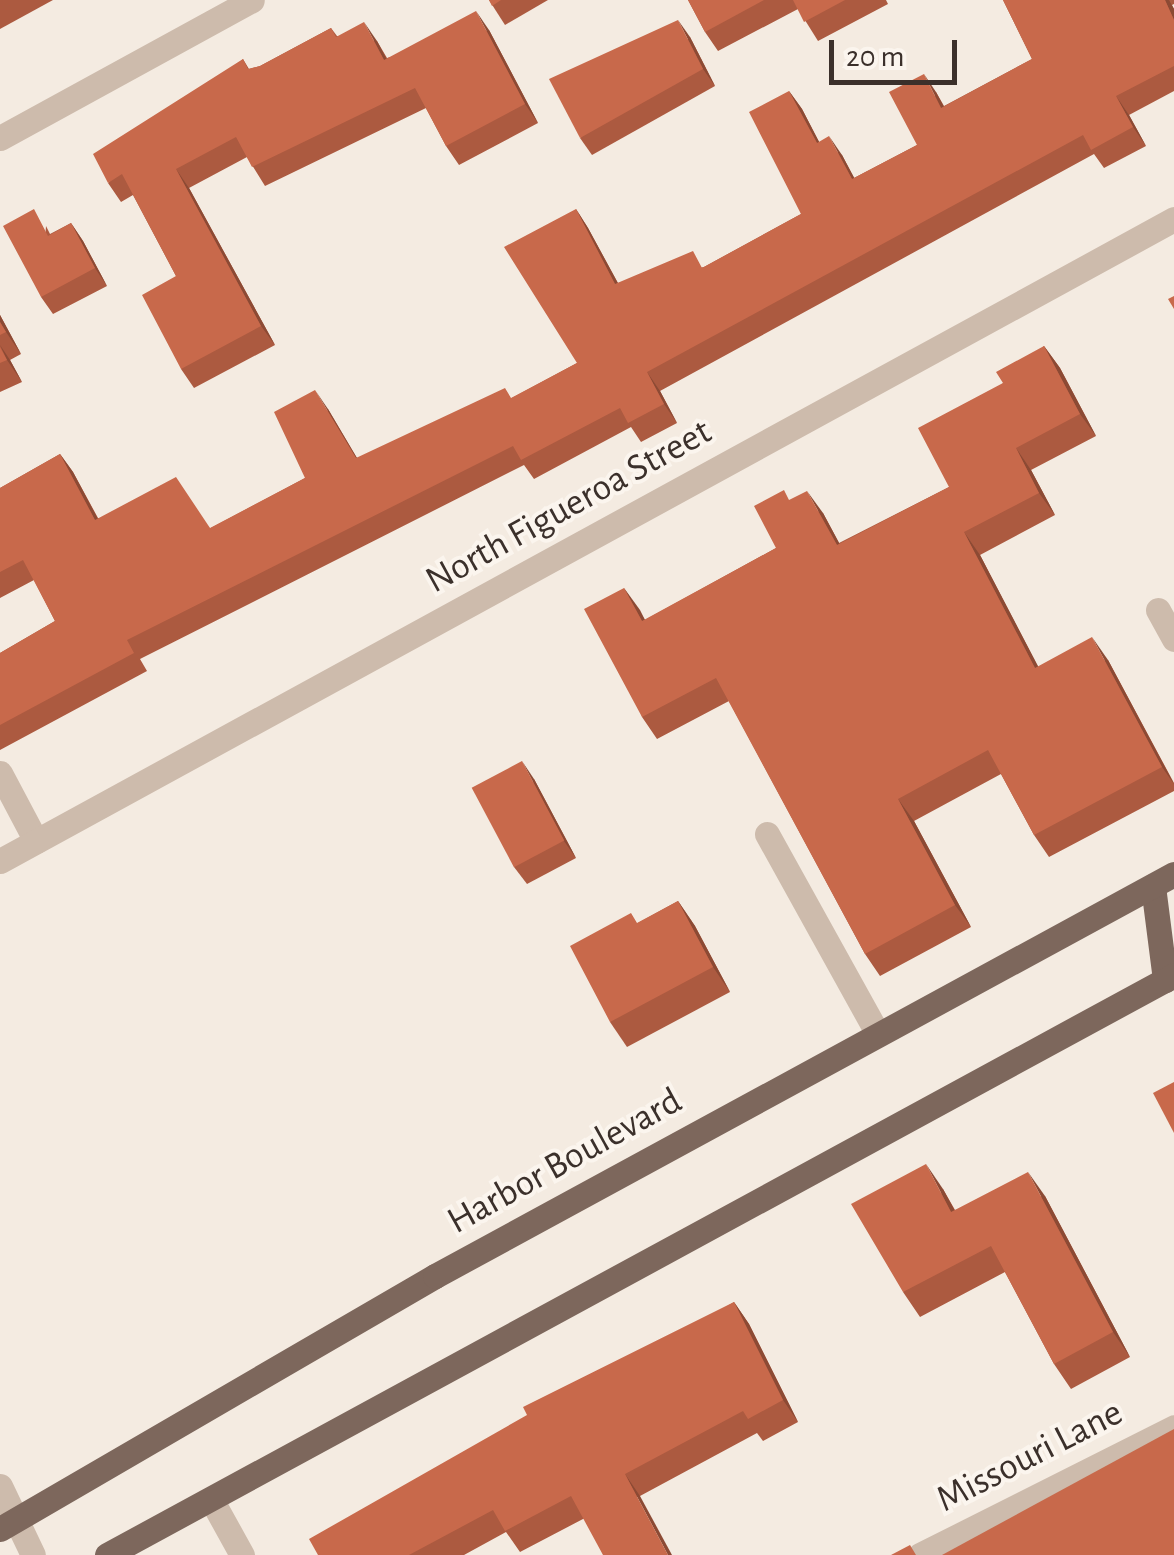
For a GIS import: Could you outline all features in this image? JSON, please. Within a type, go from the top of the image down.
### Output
[{"type":"main road","name":"Harbor Boulevard","points":[[8,1524],[434,1276],[1163,880]]},
{"type":"main road","points":[[107,1555],[1169,978],[1163,880]]},
{"type":"street","points":[[0,138],[252,0]]},
{"type":"street","name":"North Figueroa Street","points":[[0,861],[1174,219]]},
{"type":"street","points":[[1158,610],[1174,639]]},
{"type":"street","points":[[0,773],[36,841]]},
{"type":"street","points":[[767,834],[878,1034]]},
{"type":"street","name":"Missouri Lane","points":[[920,1555],[1174,1427]]},
{"type":"street","points":[[0,1486],[8,1524],[33,1555]]},
{"type":"street","points":[[211,1498],[242,1555]]},
{"type":"building","points":[[688,0],[764,0],[705,32]]},
{"type":"building","points":[[793,0],[845,0],[804,22]]},
{"type":"building","points":[[1003,0],[1165,0],[1174,20],[1174,66],[1116,96],[1133,127],[1091,150],[1083,135],[647,372],[664,404],[628,423],[620,408],[521,460],[513,446],[127,640],[134,653],[0,725],[0,653],[55,621],[23,560],[0,572],[0,488],[60,454],[95,520],[176,477],[210,528],[305,478],[274,412],[315,390],[356,458],[505,388],[511,398],[577,363],[504,247],[576,209],[615,284],[693,251],[702,268],[801,214],[749,112],[789,91],[817,143],[829,136],[852,179],[917,145],[889,92],[924,74],[941,108],[1032,59]]},
{"type":"building","points":[[476,11],[525,104],[446,146],[415,88],[252,167],[236,137],[176,169],[261,326],[181,369],[142,295],[176,276],[122,174],[108,183],[93,154],[243,59],[248,69],[260,66],[331,28],[336,37],[364,22],[384,60]]},
{"type":"building","points":[[678,20],[703,69],[580,138],[549,79]]},
{"type":"building","points":[[34,209],[48,236],[71,223],[95,268],[41,297],[3,226]]},
{"type":"building","points":[[1044,346],[1080,414],[1016,448],[1039,493],[964,532],[1035,668],[1092,637],[1162,767],[1034,835],[988,750],[898,799],[955,905],[865,954],[716,678],[642,717],[584,609],[624,588],[642,621],[776,548],[754,506],[784,490],[789,500],[807,491],[837,545],[949,487],[918,428],[1003,383],[996,372]]},
{"type":"building","points":[[522,761],[564,840],[514,867],[472,788]]},
{"type":"building","points":[[678,901],[713,967],[610,1022],[570,946],[631,913],[637,923]]},
{"type":"building","points":[[1174,1082],[1174,1133],[1153,1093]]},
{"type":"building","points":[[926,1164],[951,1212],[1028,1172],[1113,1332],[1054,1364],[991,1246],[903,1292],[851,1204]]},
{"type":"building","points":[[734,1302],[783,1400],[748,1419],[743,1411],[625,1474],[668,1555],[603,1555],[571,1496],[505,1531],[493,1510],[409,1555],[318,1555],[309,1539],[527,1415],[523,1407]]},
{"type":"building","points":[[1174,1429],[1174,1555],[942,1555]]},
{"type":"building","points":[[910,1545],[916,1555],[891,1555]]}]
